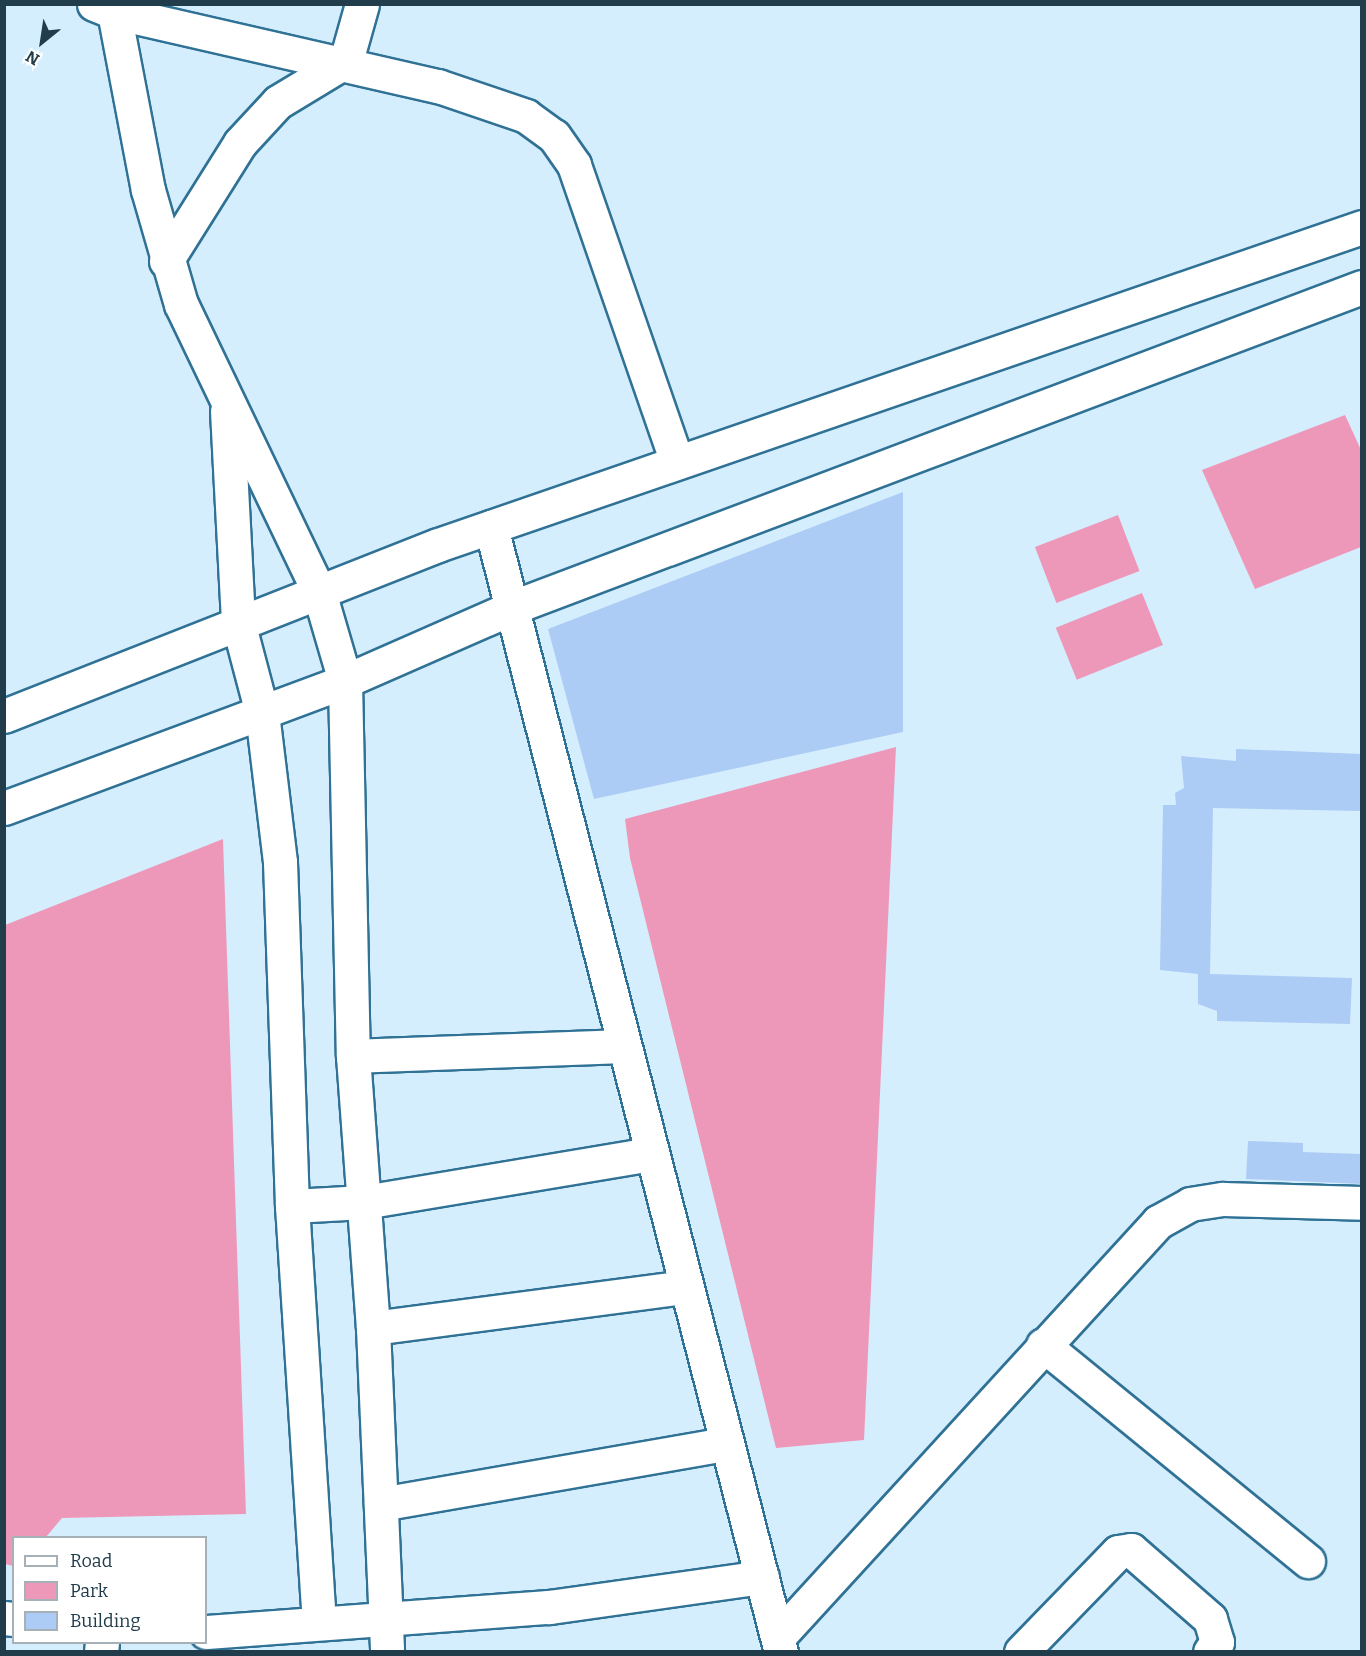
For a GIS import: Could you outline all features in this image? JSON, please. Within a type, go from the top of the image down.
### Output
[{"type":"street","points":[[166,261],[240,143],[278,102],[346,61],[362,4]]},
{"type":"street","points":[[387,1652],[373,1328],[353,1056],[345,681],[319,592],[181,304],[166,261],[104,8],[346,61],[486,100],[554,136],[574,165],[676,459]]},
{"type":"street","points":[[4,716],[238,622],[676,459],[1362,227]]},
{"type":"street","points":[[4,808],[345,681],[516,606],[1362,287]]},
{"type":"street","points":[[226,394],[238,622],[262,713],[280,862],[292,1206],[319,1620]]},
{"type":"street","points":[[491,527],[516,606],[622,1046],[683,1287],[779,1644]]},
{"type":"street","points":[[353,1056],[622,1046]]},
{"type":"street","points":[[292,1206],[364,1202],[650,1154]]},
{"type":"street","points":[[779,1644],[1043,1345],[1158,1222],[1190,1204],[1223,1199],[1362,1203]]},
{"type":"street","points":[[373,1328],[683,1287]]},
{"type":"street","points":[[1043,1345],[1308,1561]]},
{"type":"street","points":[[381,1504],[726,1444]]},
{"type":"street","points":[[1021,1652],[1118,1552],[1131,1550],[1210,1619],[1217,1642],[1210,1652]]},
{"type":"street","points":[[207,1632],[275,1637],[319,1620],[549,1607],[762,1577]]},
{"type":"green space","points":[[1345,415],[1361,450],[1361,547],[1255,589],[1202,470]]},
{"type":"green space","points":[[1118,515],[1140,571],[1056,603],[1035,547]]},
{"type":"green space","points":[[1142,593],[1163,645],[1077,680],[1056,628]]},
{"type":"green space","points":[[896,747],[864,1440],[776,1448],[630,858],[625,819]]},
{"type":"green space","points":[[223,839],[246,1514],[62,1518],[47,1536],[12,1536],[12,1566],[5,1564],[5,925]]},
{"type":"building","points":[[903,492],[903,732],[594,799],[548,629]]},
{"type":"building","points":[[1236,749],[1362,754],[1362,811],[1213,808],[1210,974],[1352,978],[1350,1024],[1217,1021],[1217,1011],[1198,1004],[1198,974],[1160,970],[1163,805],[1176,805],[1175,793],[1184,788],[1181,756],[1236,761]]},
{"type":"building","points":[[1248,1141],[1303,1143],[1303,1152],[1362,1154],[1362,1184],[1246,1179]]}]
